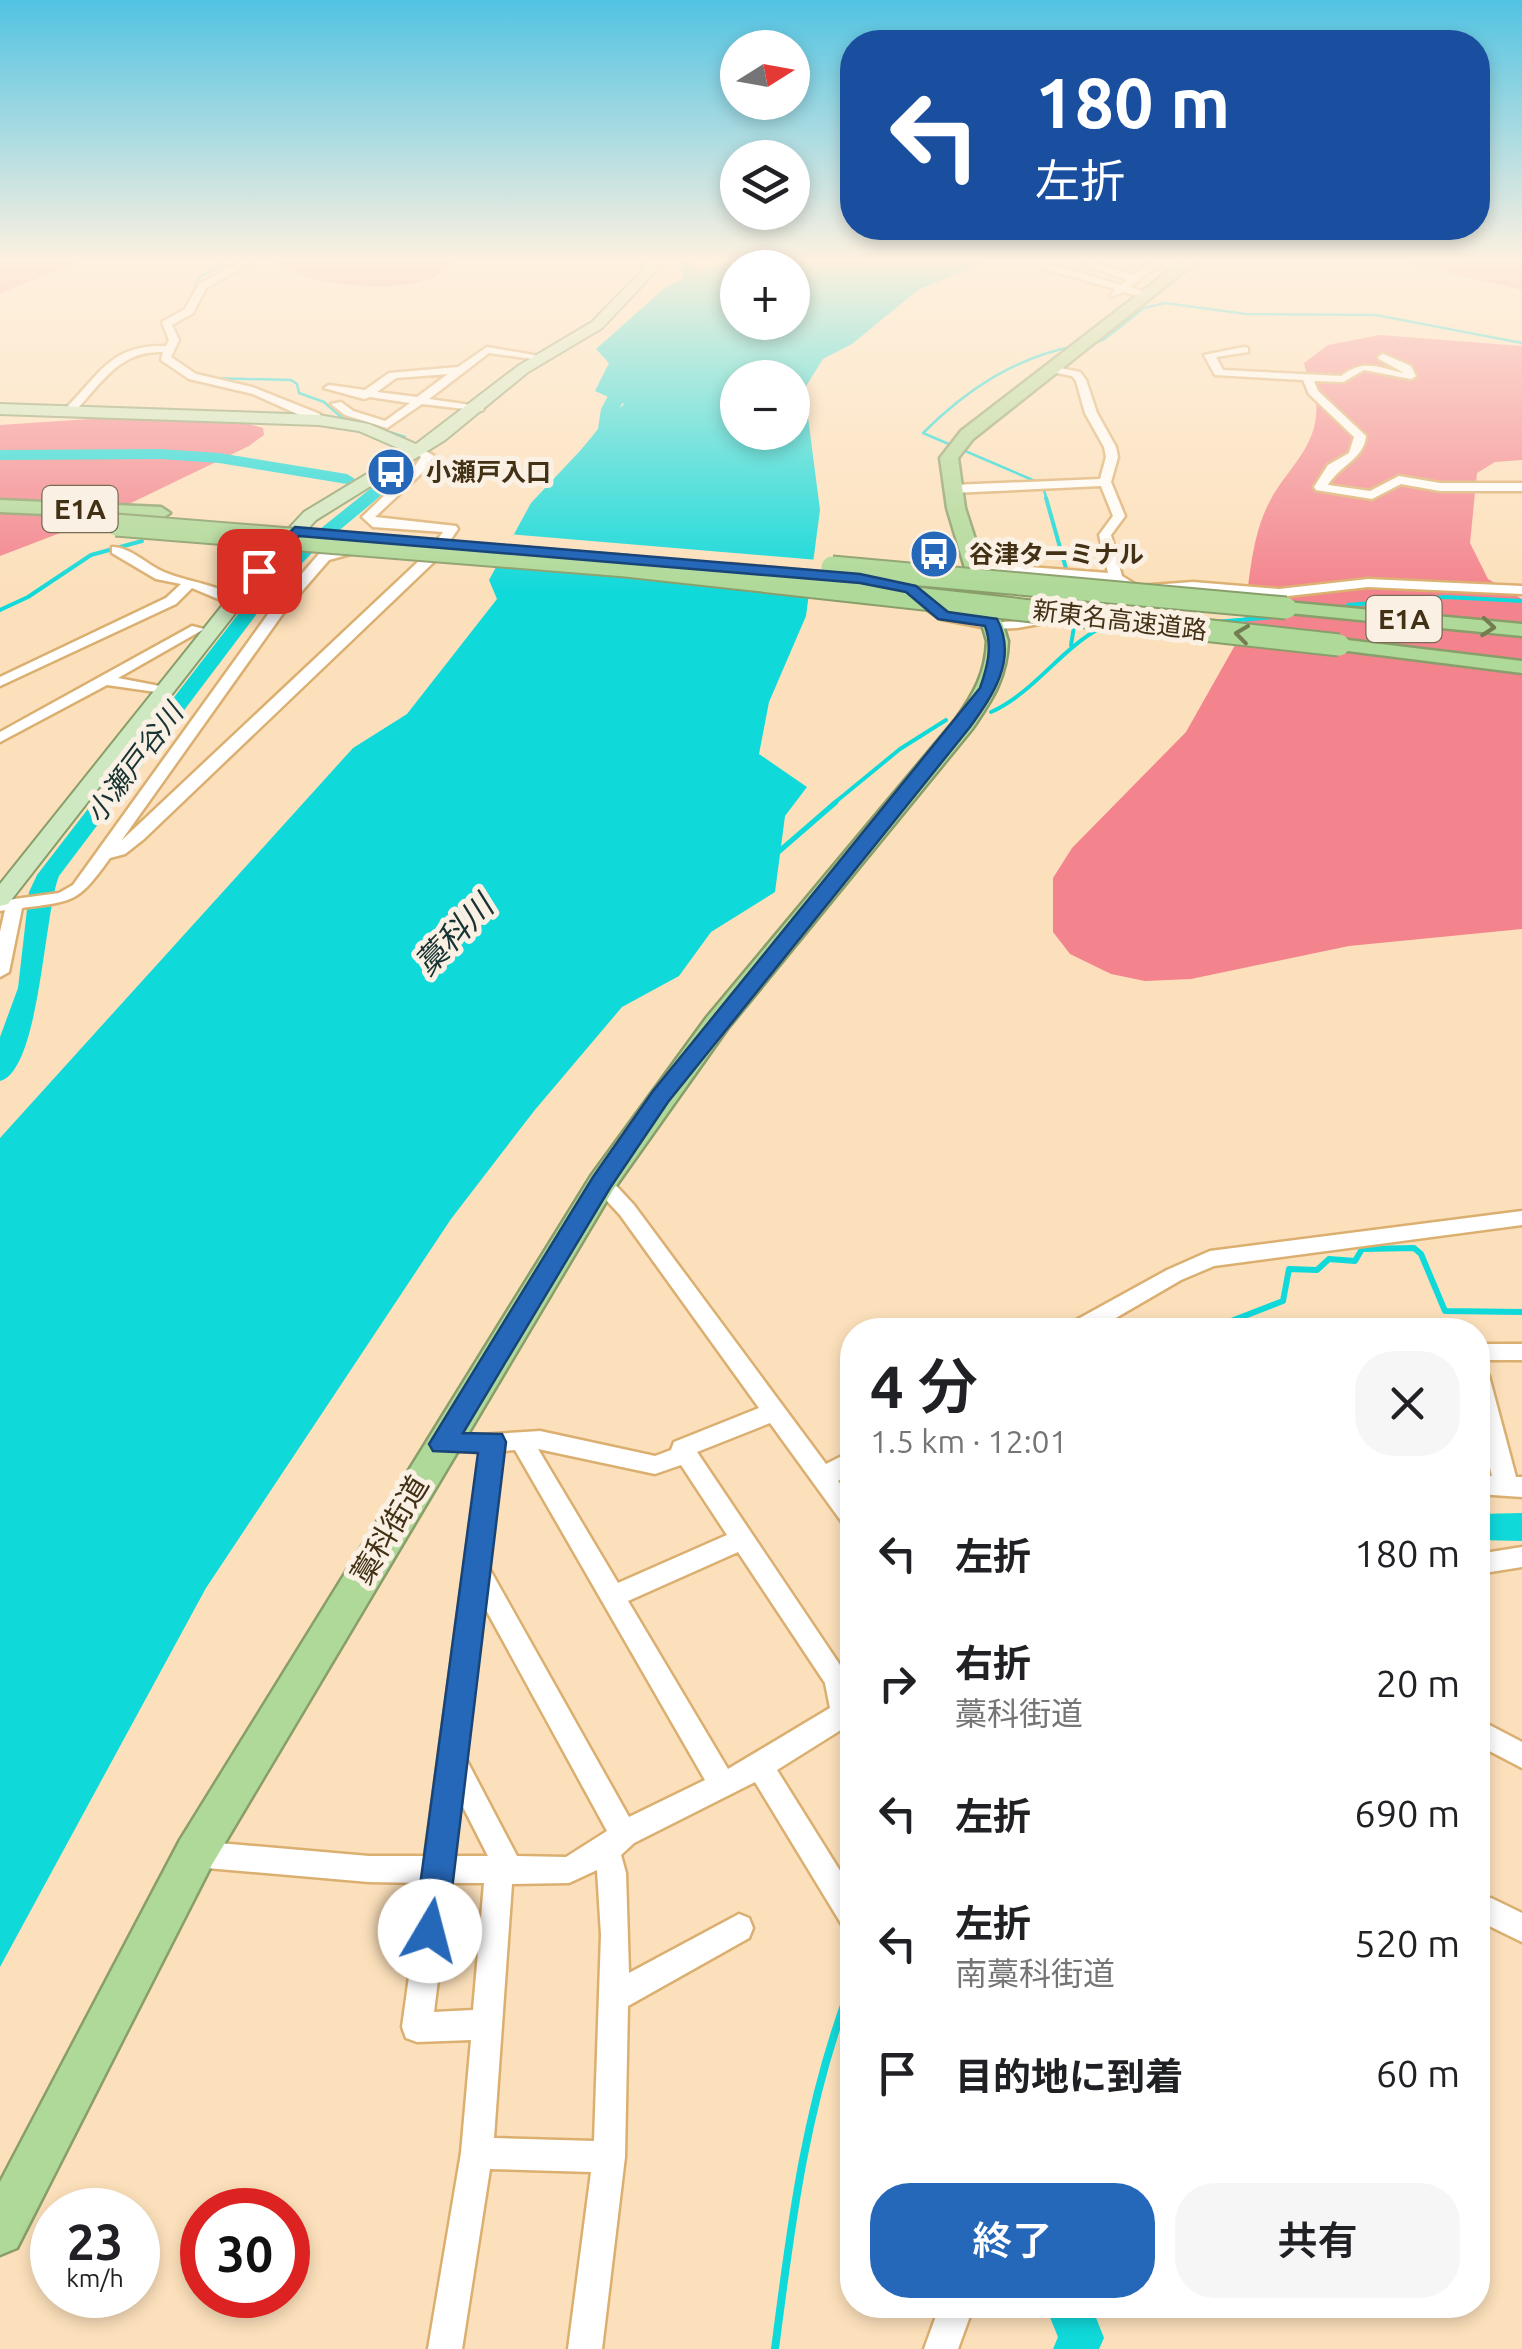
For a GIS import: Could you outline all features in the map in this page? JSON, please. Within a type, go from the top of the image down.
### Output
[{"type":"highway","name":"藁科街道","points":[[0,2231],[195,1854],[602,1183],[717,1022],[988,688],[996,662],[996,635],[952,489],[949,458],[958,444],[1045,373]]},
{"type":"highway","name":"新東名高速道路","points":[[0,505],[161,514],[1036,585],[1522,630]]},
{"type":"highway","name":"新東名高速道路","points":[[0,518],[626,566],[1522,668]]},
{"type":"main road","points":[[5,904],[235,601],[310,516],[478,409],[521,373]]},
{"type":"main road","points":[[0,409],[319,420],[364,427],[416,450]]},
{"type":"street","points":[[69,412],[104,373]]},
{"type":"street","points":[[186,373],[247,389],[319,420]]},
{"type":"street","points":[[425,373],[393,375],[368,394],[341,407],[387,425],[457,373]]},
{"type":"street","points":[[1063,373],[1082,380],[1091,413],[1112,457],[1105,482],[1120,511],[1105,534],[1116,578]]},
{"type":"street","points":[[1219,373],[1343,379],[1356,373]]},
{"type":"street","points":[[1382,373],[1401,378],[1411,376],[1409,373]]},
{"type":"street","points":[[1307,378],[1313,392],[1360,436],[1353,455],[1332,468],[1320,487],[1372,495],[1399,480],[1440,487],[1522,486]]},
{"type":"street","points":[[329,388],[478,409]]},
{"type":"street","points":[[102,854],[119,851],[138,836],[436,550],[452,529],[369,520],[428,456],[416,450]]},
{"type":"street","points":[[952,489],[1105,482]]},
{"type":"street","points":[[295,532],[436,550],[879,580],[911,589],[944,616],[992,622],[1068,617],[1135,590],[1193,586],[1279,593],[1368,582],[1522,590]]},
{"type":"street","points":[[117,550],[160,576],[190,582],[235,601]]},
{"type":"street","points":[[0,972],[5,904],[62,898],[80,890],[279,609],[324,557],[340,550],[436,550]]},
{"type":"street","points":[[974,567],[1116,578],[1135,590]]},
{"type":"street","points":[[0,682],[170,600],[190,582]]},
{"type":"street","points":[[0,738],[197,629]]},
{"type":"street","points":[[104,680],[166,691]]},
{"type":"street","points":[[602,1183],[626,1210],[840,1501]]},
{"type":"street","points":[[1098,1318],[1210,1259],[1522,1218]]},
{"type":"street","points":[[1490,1352],[1522,1352]]},
{"type":"street","points":[[775,1411],[682,1448],[840,1688]]},
{"type":"street","points":[[1490,1413],[1514,1486]]},
{"type":"street","points":[[521,1440],[722,1784]]},
{"type":"street","points":[[442,1444],[540,1440],[655,1464],[685,1454]]},
{"type":"street","points":[[487,2025],[418,2026],[493,1442]]},
{"type":"street","points":[[823,1478],[840,1467]]},
{"type":"street","points":[[614,1596],[742,1539]]},
{"type":"street","points":[[1490,1562],[1522,1557]]},
{"type":"street","points":[[477,1570],[615,1842],[609,2157],[585,2349]]},
{"type":"street","points":[[195,1854],[369,1869],[569,1870],[760,1766],[840,1716]]},
{"type":"street","points":[[1490,1738],[1522,1756]]},
{"type":"street","points":[[446,2349],[478,2153],[504,1870],[453,1760]]},
{"type":"street","points":[[760,1766],[840,1896]]},
{"type":"street","points":[[1492,1912],[1522,1928]]},
{"type":"street","points":[[615,1997],[739,1928]]},
{"type":"street","points":[[478,2153],[609,2157]]},
{"type":"street","points":[[941,2349],[952,2318]]},
{"type":"shaded area","points":[[1307,373],[1522,373],[1522,460],[1495,462],[1477,473],[1470,543],[1488,579],[1522,599],[1522,929],[1349,946],[1191,979],[1145,981],[1111,974],[1070,954],[1053,932],[1053,878],[1072,848],[1186,732],[1243,631],[1256,537],[1266,509],[1313,432],[1316,399]]},
{"type":"shaded area","points":[[105,418],[227,418],[263,428],[264,435],[249,446],[102,517],[0,556],[0,425]]},
{"type":"water","points":[[604,373],[720,373],[720,450],[810,450],[810,432],[820,510],[806,616],[769,702],[759,754],[807,787],[785,816],[775,892],[711,932],[679,976],[622,1007],[534,1111],[451,1219],[206,1588],[0,1967],[0,1138],[353,748],[407,714],[497,599],[489,580],[531,503],[624,404],[595,391]]},
{"type":"pier","points":[[508,534],[818,560],[817,572],[502,544]]},
{"type":"waterway","name":"藁科川","points":[[589,450],[606,430],[609,409],[627,373]]},
{"type":"waterway","points":[[1001,373],[956,403],[923,433],[1042,484],[1047,500]]},
{"type":"waterway","points":[[208,378],[291,380],[297,384],[299,393],[324,402],[340,416],[405,437]]},
{"type":"waterway","name":"小瀬戸谷川","points":[[0,455],[160,454],[219,458],[347,479]]},
{"type":"waterway","name":"小瀬戸谷川","points":[[0,1073],[30,988],[41,892],[48,875],[265,591],[306,549],[411,464]]},
{"type":"waterway","points":[[1046,498],[1067,572]]},
{"type":"waterway","points":[[0,610],[28,597],[91,555],[142,541]]},
{"type":"waterway","points":[[1348,605],[1445,597],[1522,601]]},
{"type":"waterway","points":[[1112,610],[1165,616]]},
{"type":"waterway","points":[[1215,622],[1274,617]]},
{"type":"waterway","points":[[1071,645],[1075,621]]},
{"type":"waterway","points":[[991,712],[1007,704],[1102,627]]},
{"type":"waterway","points":[[833,804],[900,749],[946,720]]},
{"type":"waterway","points":[[776,854],[836,802]]},
{"type":"waterway","points":[[1239,1318],[1283,1301],[1289,1269],[1317,1270],[1329,1259],[1355,1261],[1362,1249],[1414,1248],[1421,1254],[1445,1311],[1522,1312]]},
{"type":"waterway","points":[[1490,1527],[1522,1527]]},
{"type":"waterway","points":[[775,2349],[794,2210],[812,2118],[840,2017]]},
{"type":"waterway","points":[[1073,2318],[1081,2338],[1076,2349]]},
{"type":"place","name":"小瀬戸入口","points":[[391,472]]},
{"type":"place","name":"谷津ターミナル","points":[[934,554]]},
{"type":"route","points":[[259,571],[295,532],[860,578],[894,582],[911,589],[944,616],[965,622],[992,622],[998,650],[988,688],[964,724],[660,1096],[442,1444],[493,1442],[430,1931]]}]
